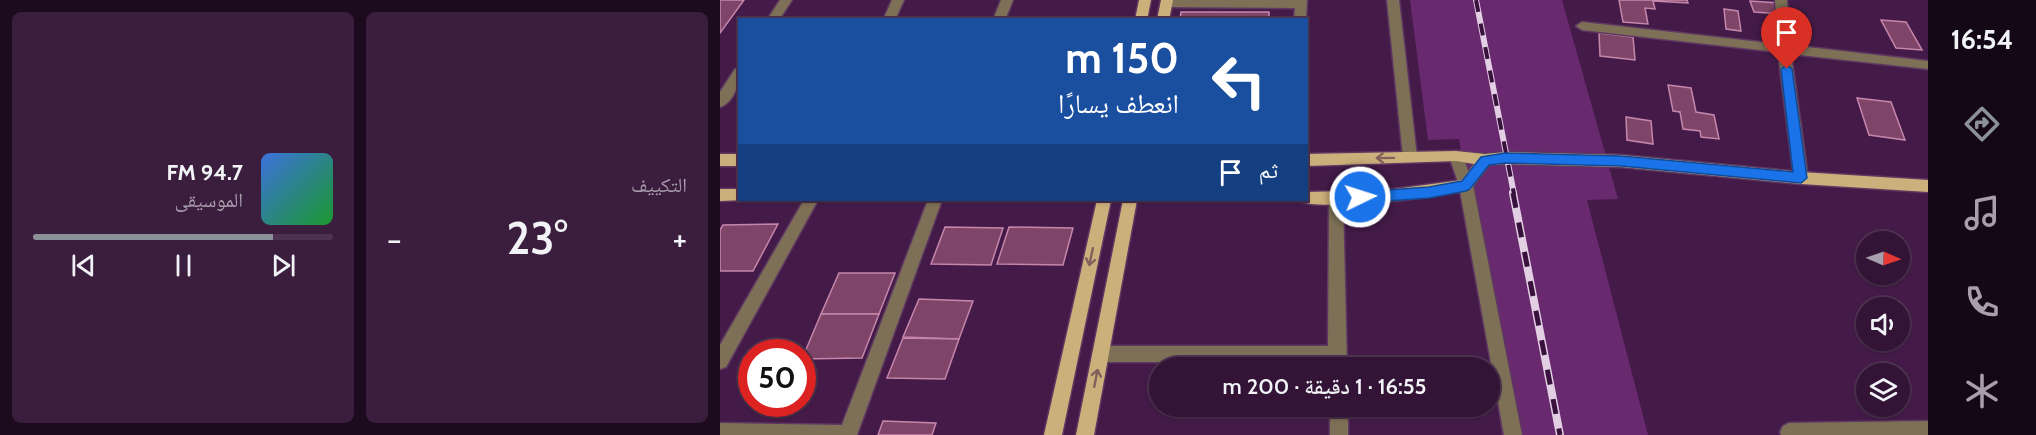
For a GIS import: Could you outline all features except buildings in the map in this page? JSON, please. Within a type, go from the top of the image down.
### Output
[{"type":"main road","points":[[1141,18],[1145,0]]},
{"type":"main road","points":[[1163,18],[1167,2]]},
{"type":"main road","points":[[1308,160],[1456,156],[1485,160],[1505,158],[1621,161],[1801,178],[1928,186]]},
{"type":"main road","points":[[720,160],[738,160]]},
{"type":"main road","points":[[1308,198],[1336,199],[1429,192],[1466,185],[1485,160]]},
{"type":"main road","points":[[720,195],[738,195]]},
{"type":"main road","points":[[1053,435],[1104,201]]},
{"type":"main road","points":[[1085,435],[1130,201]]},
{"type":"street","points":[[774,18],[786,0]]},
{"type":"street","points":[[889,18],[898,0]]},
{"type":"street","points":[[1000,18],[1007,0]]},
{"type":"street","points":[[1393,0],[1410,157]]},
{"type":"street","points":[[1781,0],[1784,47],[1801,178]]},
{"type":"street","points":[[1167,2],[1301,2],[1300,18]]},
{"type":"street","points":[[1582,26],[1928,65]]},
{"type":"street","points":[[720,102],[738,75]]},
{"type":"street","points":[[1456,156],[1466,185],[1513,435]]},
{"type":"street","points":[[1336,199],[1337,357]]},
{"type":"street","points":[[720,362],[810,201]]},
{"type":"street","points":[[720,432],[848,434],[935,201]]},
{"type":"street","points":[[1101,354],[1202,357]]},
{"type":"street","points":[[1339,417],[1339,435]]},
{"type":"street","points":[[1789,432],[1928,430]]},
{"type":"shaded area","points":[[1410,0],[1562,0],[1618,199],[1587,200],[1648,435],[1502,435],[1499,417],[1500,357],[1491,357],[1459,139],[1428,140]]},
{"type":"railway","points":[[1476,0],[1514,194]]},
{"type":"railway","points":[[1513,193],[1560,435]]},
{"type":"route","points":[[1360,197],[1429,192],[1466,185],[1485,160],[1505,158],[1621,161],[1801,178],[1787,69]]}]
